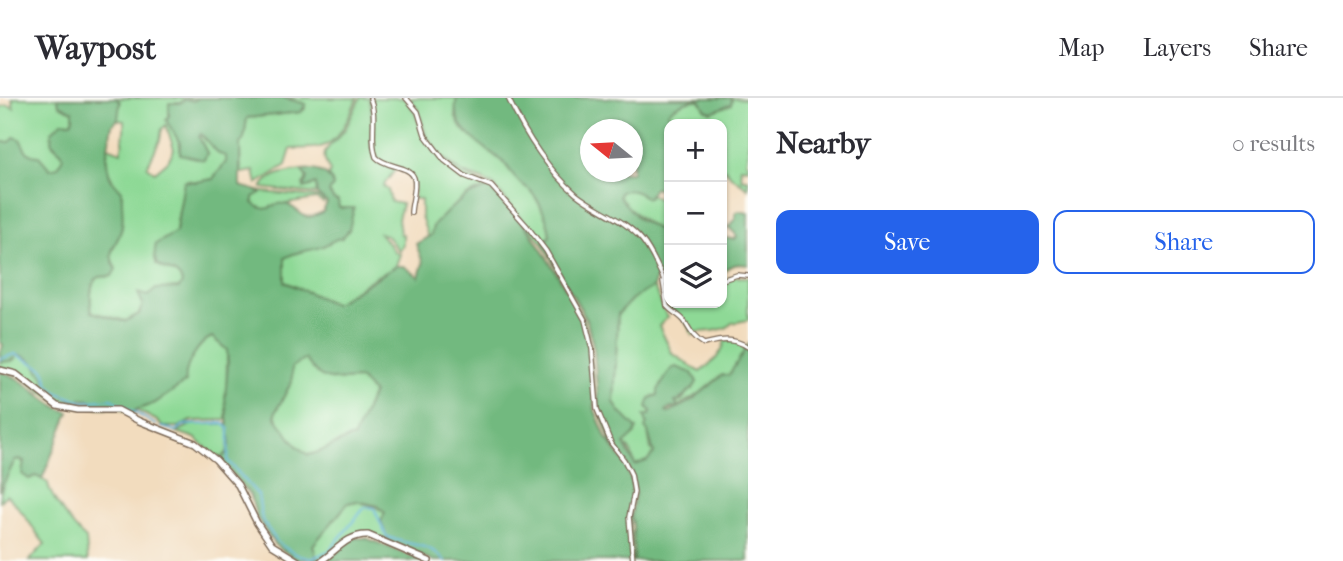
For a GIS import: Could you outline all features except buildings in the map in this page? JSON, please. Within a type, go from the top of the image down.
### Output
[{"type":"street","points":[[370,98],[374,113],[372,143],[376,157],[387,166],[406,169],[412,174],[414,186],[411,213]]},
{"type":"street","points":[[406,98],[418,112],[425,135],[444,160],[465,176],[491,186],[527,226],[546,251],[585,320],[592,349],[597,409],[611,443],[631,474],[634,492],[629,517],[633,561]]},
{"type":"street","points":[[508,98],[519,121],[546,161],[575,193],[600,211],[624,223],[640,238],[663,279],[667,306],[682,318],[691,334],[704,345],[724,339],[734,340],[748,348]]},
{"type":"street","points":[[727,278],[748,276]]},
{"type":"street","points":[[0,370],[16,374],[57,406],[78,410],[118,410],[195,443],[216,460],[238,485],[257,523],[272,545],[298,561]]},
{"type":"street","points":[[321,561],[351,538],[360,535],[368,535],[429,561]]},
{"type":"green space","points":[[58,98],[59,105],[73,111],[73,119],[53,145],[62,153],[63,158],[58,167],[50,170],[23,149],[22,143],[13,140],[0,142],[0,107],[8,105],[14,108],[12,99]]},
{"type":"green space","points":[[58,98],[116,98],[120,102],[118,119],[112,125],[106,157],[110,179],[122,191],[122,226],[111,256],[116,269],[112,276],[96,279],[91,298],[92,312],[122,321],[139,314],[143,304],[138,293],[148,296],[156,289],[179,288],[182,283],[179,277],[159,266],[156,261],[156,244],[176,232],[184,181],[213,179],[226,162],[226,156],[219,154],[201,134],[199,137],[207,153],[204,160],[180,154],[180,143],[166,120],[169,116],[169,103],[199,98],[284,98],[306,104],[301,112],[247,118],[244,138],[240,144],[240,186],[262,192],[253,197],[253,203],[259,207],[264,209],[283,204],[310,217],[323,212],[327,203],[317,194],[316,184],[304,188],[307,177],[301,170],[316,170],[329,177],[333,186],[329,192],[333,199],[338,201],[339,208],[354,208],[349,230],[342,238],[285,258],[285,282],[334,304],[396,266],[404,266],[419,277],[423,263],[416,244],[431,235],[433,226],[450,209],[467,196],[490,187],[529,230],[583,320],[590,349],[595,410],[606,438],[625,464],[631,481],[629,511],[632,561],[434,561],[388,542],[381,521],[385,513],[378,506],[357,501],[348,503],[313,545],[317,560],[296,559],[275,545],[257,518],[250,495],[219,459],[227,453],[230,443],[225,398],[228,364],[227,350],[212,337],[202,344],[193,356],[187,369],[186,382],[133,414],[119,408],[93,407],[91,400],[76,399],[75,402],[65,397],[50,387],[31,360],[25,357],[19,355],[12,361],[1,362],[0,142],[10,142],[14,137],[20,139],[29,153],[39,156],[50,169],[58,167],[63,157],[51,142],[52,131],[62,122],[71,122],[73,119],[73,111],[59,105]],"holes":[[[305,359],[328,379],[360,379],[373,393],[354,437],[308,455],[297,446],[275,417],[275,413],[292,381],[292,367]]]},
{"type":"green space","points":[[116,98],[199,98],[192,102],[169,105],[171,124],[181,148],[207,153],[200,134],[212,147],[226,156],[226,162],[213,179],[196,182],[187,180],[176,232],[156,245],[156,264],[179,276],[183,283],[180,288],[148,297],[139,294],[143,304],[139,314],[126,321],[92,312],[91,304],[92,287],[96,279],[112,276],[110,256],[122,228],[122,191],[110,176],[107,161],[108,147],[121,152],[124,121],[117,120],[120,102]],"holes":[[[166,125],[174,149],[168,161],[155,172],[147,167]]]},
{"type":"green space","points":[[284,98],[357,98],[339,134],[333,140],[320,147],[291,149],[286,165],[257,184],[254,171],[241,173],[240,144],[244,138],[247,118],[301,112],[305,109],[303,103]]},
{"type":"green space","points":[[360,98],[369,98],[372,110],[371,140],[375,156],[395,170],[383,186],[388,190],[391,202],[402,204],[398,219],[403,245],[399,251],[386,235],[380,233],[395,252],[400,254],[395,268],[377,276],[334,304],[285,282],[285,258],[328,244],[350,218],[354,208],[339,208],[329,192],[333,186],[328,178],[330,171],[324,157],[328,148],[345,129]]},
{"type":"green space","points":[[371,98],[404,98],[413,109],[425,137],[437,155],[462,173],[490,187],[455,205],[428,237],[421,216],[421,199],[414,199],[410,178],[406,173],[386,166],[375,154]]},
{"type":"green space","points":[[409,98],[457,98],[455,115],[462,129],[505,164],[529,189],[543,211],[550,236],[542,243],[494,186],[463,173],[441,156],[426,135],[418,109]]},
{"type":"green space","points":[[457,98],[732,98],[731,104],[712,112],[706,110],[700,100],[674,107],[668,113],[671,119],[664,119],[664,180],[661,190],[654,188],[648,198],[631,190],[620,192],[619,197],[639,219],[664,233],[664,279],[657,276],[653,287],[632,299],[618,314],[614,402],[637,429],[624,444],[635,465],[647,461],[654,453],[645,428],[647,423],[644,415],[650,415],[651,411],[647,407],[650,398],[658,395],[658,390],[671,369],[676,367],[692,373],[697,382],[693,389],[675,402],[678,406],[666,410],[667,413],[690,401],[723,375],[729,375],[748,345],[748,561],[634,561],[631,517],[635,493],[632,474],[623,456],[611,442],[599,409],[594,349],[586,318],[542,243],[550,236],[538,201],[505,164],[471,136],[458,120]]},
{"type":"green space","points":[[732,98],[748,99],[748,168],[740,167],[742,179],[748,179],[748,188],[727,171],[727,119],[671,119],[668,113],[679,105],[696,100],[700,100],[706,110],[712,112],[731,104]]},
{"type":"green space","points":[[301,170],[307,178],[303,185],[308,187],[316,184],[317,194],[262,188],[273,177]]},
{"type":"green space","points":[[625,189],[648,197],[650,194],[664,202],[664,219],[660,231],[628,207],[619,197],[620,192]]},
{"type":"green space","points":[[262,192],[317,197],[324,201],[323,203],[316,199],[261,210],[253,203],[253,197]]},
{"type":"green space","points":[[736,212],[748,213],[748,265],[732,265],[727,268],[727,238],[735,239],[737,236],[729,227],[735,220]]},
{"type":"green space","points":[[748,277],[748,320],[693,335],[685,321],[670,308],[727,308],[727,279]]},
{"type":"green space","points":[[653,287],[668,317],[659,326],[672,353],[700,372],[719,355],[725,340],[735,341],[747,348],[729,375],[722,375],[678,406],[675,403],[682,400],[697,382],[692,373],[676,367],[659,395],[653,396],[650,415],[645,415],[651,449],[654,452],[647,461],[635,465],[631,452],[624,443],[634,435],[614,402],[618,314],[632,299]]},
{"type":"green space","points":[[212,337],[227,350],[226,420],[191,421],[179,427],[163,427],[156,420],[136,410],[155,403],[185,382],[193,356],[202,344]]},
{"type":"green space","points":[[19,355],[35,365],[65,397],[91,404],[93,407],[62,403],[24,378],[0,367],[0,360]]},
{"type":"green space","points":[[306,359],[322,377],[335,380],[360,379],[373,392],[354,437],[308,455],[288,437],[275,413],[292,381],[292,367]]},
{"type":"green space","points":[[0,372],[18,379],[51,403],[69,412],[42,479],[36,476],[29,479],[22,474],[24,461],[15,460],[0,491]]},
{"type":"green space","points":[[192,424],[227,424],[230,434],[227,453],[219,459],[195,438],[177,432]]},
{"type":"green space","points":[[20,459],[36,476],[48,483],[63,512],[86,539],[88,561],[29,561],[45,544],[12,500],[6,495],[0,501],[15,460]]},
{"type":"green space","points":[[357,501],[385,513],[381,521],[388,542],[363,533],[355,534],[317,560],[313,545],[348,503]]},
{"type":"green space","points":[[355,538],[366,538],[423,561],[326,561]]},
{"type":"waterway","points":[[0,359],[15,354],[44,369],[48,384],[58,393],[83,402],[112,399],[156,425]]},
{"type":"waterway","points":[[161,427],[176,431],[184,425],[224,423],[229,429],[228,461],[258,495],[262,520],[278,543],[295,554],[311,559],[330,550],[365,507],[374,508],[386,536],[425,547],[445,561]]}]
